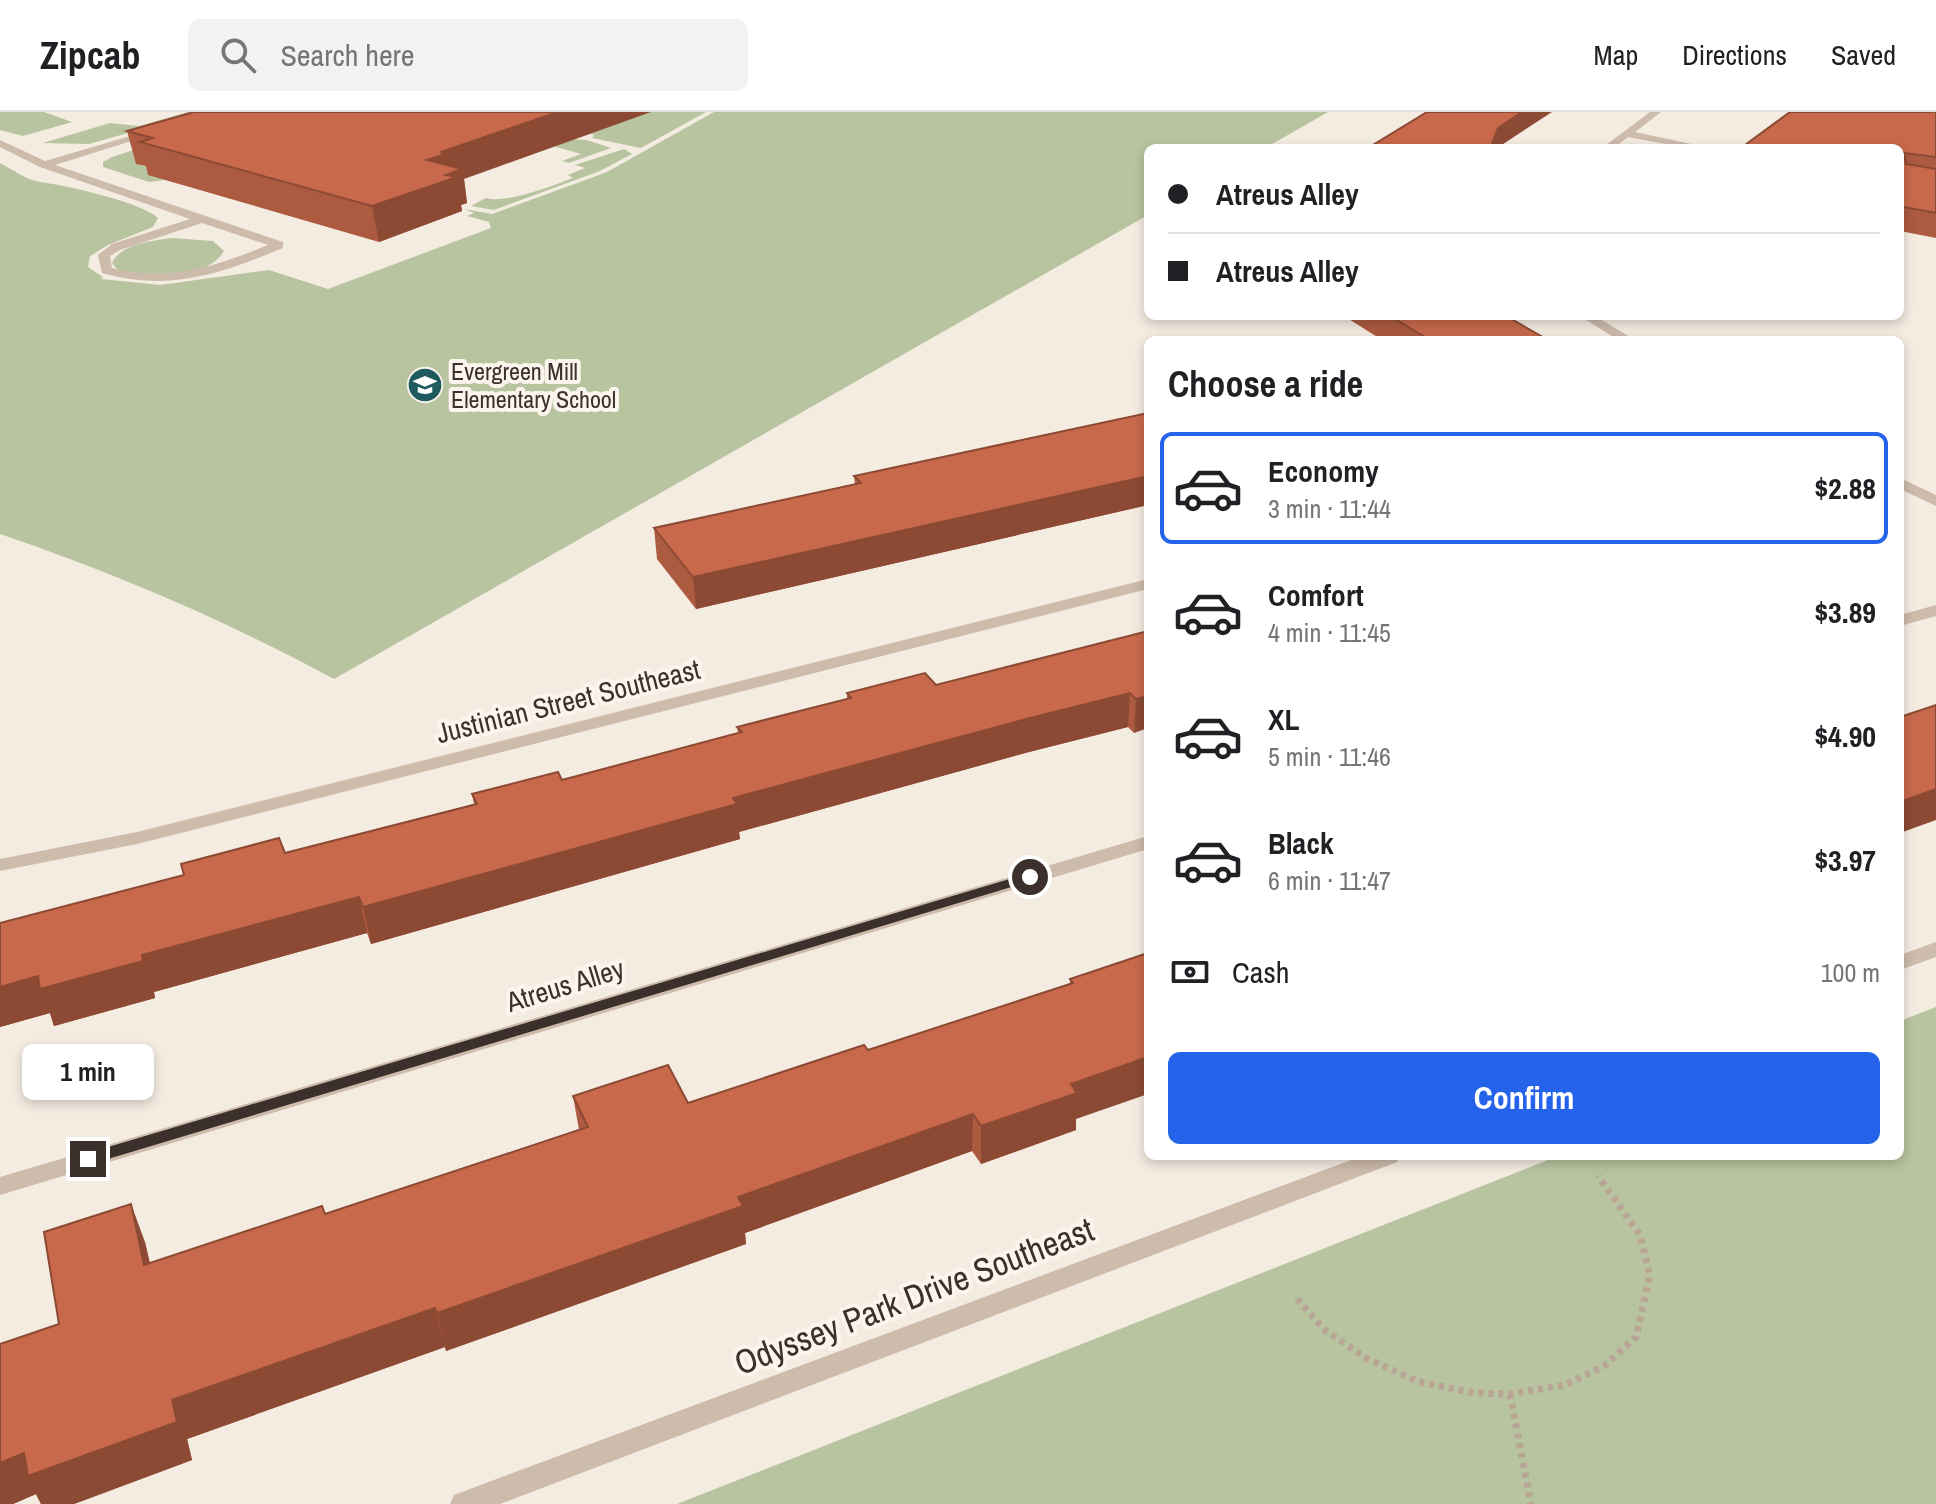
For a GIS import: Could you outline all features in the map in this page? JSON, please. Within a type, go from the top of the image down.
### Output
[{"type":"street","points":[[1612,144],[1656,112]]},
{"type":"street","points":[[44,165],[165,130]]},
{"type":"street","points":[[1626,134],[1682,144]]},
{"type":"street","points":[[0,143],[44,165],[279,245],[229,265],[184,277],[143,280],[106,270],[104,255],[116,247],[201,219]]},
{"type":"street","points":[[1593,320],[1621,336]]},
{"type":"street","points":[[1904,485],[1936,501]]},
{"type":"street","name":"Justinian Street Southeast","points":[[0,865],[137,838],[1144,585]]},
{"type":"street","points":[[1904,620],[1936,610]]},
{"type":"street","name":"Atreus Alley","points":[[0,1186],[1144,843]]},
{"type":"street","points":[[1904,961],[1936,949]]},
{"type":"street","name":"Odyssey Park Drive Southeast","points":[[465,1504],[1377,1160]]},
{"type":"path","points":[[1297,1299],[1326,1331],[1366,1358],[1419,1382],[1475,1393],[1510,1394],[1565,1385],[1604,1366],[1636,1337],[1650,1275],[1640,1235],[1598,1176]]},
{"type":"path","points":[[1510,1394],[1531,1504]]},
{"type":"green space","points":[[0,112],[44,112],[72,122],[23,136],[0,130]]},
{"type":"green space","points":[[188,112],[203,112],[89,144],[43,143],[110,123],[139,126]]},
{"type":"green space","points":[[649,112],[706,112],[641,148],[592,138],[594,135],[589,133]]},
{"type":"green space","name":"Evergreen Mill Elementary School","points":[[714,112],[1328,112],[1272,144],[1144,144],[1144,217],[334,679],[170,599],[0,534],[0,163],[35,181],[118,200],[158,218],[153,227],[108,245],[90,256],[88,267],[103,277],[101,279],[160,285],[269,270],[328,289],[491,228],[489,222],[467,216],[474,213],[464,209],[492,214],[607,172]]},
{"type":"green space","points":[[175,137],[138,164],[161,171],[165,180],[149,182],[103,167],[103,162],[112,157]]},
{"type":"green space","points":[[571,139],[587,140],[611,148],[569,163],[562,161],[581,154],[553,146]]},
{"type":"green space","points":[[624,149],[632,154],[600,171],[494,210],[471,206],[486,198],[505,199],[573,178],[568,175],[585,168],[575,165]]},
{"type":"green space","points":[[171,238],[213,241],[224,251],[204,268],[175,274],[118,270],[112,263],[129,248]]},
{"type":"green space","points":[[1936,1007],[1936,1504],[677,1504],[1548,1160],[1904,1160],[1904,1019]]},
{"type":"building","points":[[194,112],[558,112],[441,152],[445,154],[427,160],[462,169],[446,175],[457,177],[372,206],[140,142],[153,138],[127,131]]},
{"type":"building","points":[[1427,112],[1522,112],[1498,128],[1492,144],[1375,144]]},
{"type":"building","points":[[1790,112],[1936,112],[1936,157],[1904,153],[1904,144],[1746,144]]},
{"type":"building","points":[[1904,153],[1906,164],[1936,169],[1936,213],[1904,207]]},
{"type":"building","points":[[1397,320],[1513,320],[1541,336],[1423,336]]},
{"type":"building","points":[[1144,414],[1144,477],[693,577],[654,528],[861,483],[854,476]]},
{"type":"building","points":[[1144,632],[1144,697],[1136,699],[1130,693],[1030,718],[733,798],[737,804],[363,907],[359,897],[142,955],[143,961],[40,989],[38,976],[0,987],[0,923],[184,875],[181,864],[279,838],[285,853],[477,804],[472,794],[558,772],[562,780],[742,732],[737,727],[851,698],[847,693],[925,673],[936,685]]},
{"type":"building","points":[[1936,705],[1936,789],[1904,801],[1904,716]]},
{"type":"building","points":[[1144,954],[1144,1058],[1071,1084],[1077,1093],[981,1126],[973,1114],[738,1197],[743,1206],[437,1313],[435,1308],[172,1400],[177,1422],[28,1476],[24,1453],[0,1463],[0,1344],[59,1324],[44,1232],[131,1204],[144,1265],[322,1206],[325,1214],[588,1127],[573,1096],[668,1065],[688,1103],[864,1045],[868,1050],[1073,983],[1070,979]]},
{"type":"place","name":"Evergreen Mill Elementary School","points":[[425,385]]},
{"type":"route","points":[[88,1159],[1030,877]]}]
